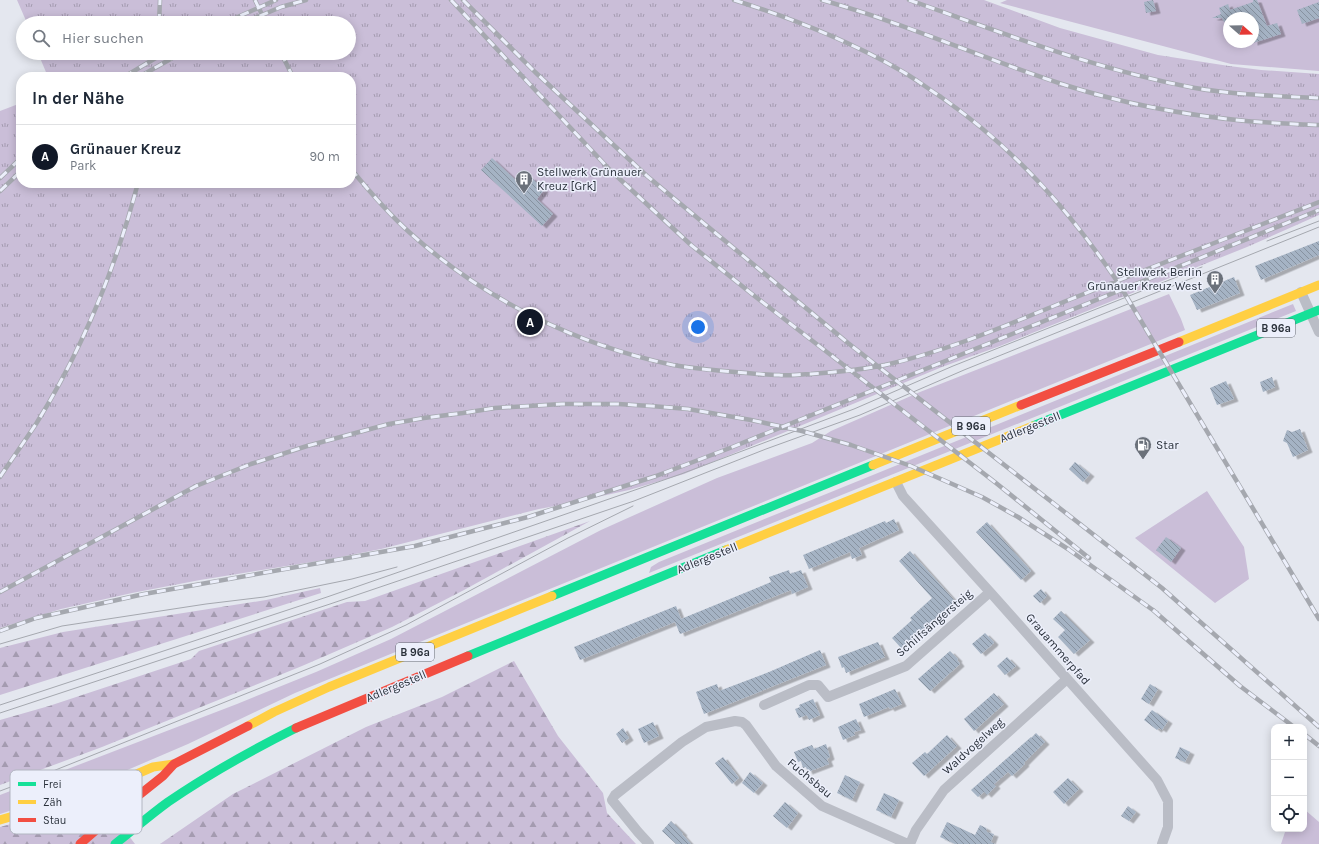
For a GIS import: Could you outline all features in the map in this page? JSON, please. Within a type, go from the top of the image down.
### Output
[{"type":"main road","name":"Adlergestell","points":[[142,823],[177,796],[233,761],[276,738],[561,606],[892,457],[1319,285]]},
{"type":"main road","name":"Adlergestell","points":[[142,772],[153,767],[174,764],[274,712],[329,687],[561,606],[896,482],[1315,312]]},
{"type":"main road","name":"Adlergestell","points":[[142,793],[163,776],[174,764]]},
{"type":"main road","name":"Adlergestell","points":[[0,820],[10,817]]},
{"type":"main road","name":"Adlergestell","points":[[80,844],[91,834]]},
{"type":"main road","name":"Adlergestell","points":[[115,844],[128,834]]},
{"type":"street","points":[[1302,292],[1315,312],[1319,332]]},
{"type":"street","name":"Grauammerpfad","points":[[896,482],[903,496],[1157,780],[1168,801],[1168,827],[1162,844]]},
{"type":"street","name":"Schilfsängersteig","points":[[764,704],[809,685],[818,685],[828,696],[906,666],[990,592]]},
{"type":"street","name":"Waldvogelweg","points":[[909,844],[916,830],[944,790],[1067,679]]},
{"type":"street","name":"Fuchsbau","points":[[649,844],[612,800],[615,795],[682,742],[706,727],[735,721],[742,722],[746,725],[776,766],[822,806],[909,844]]},
{"type":"green space","points":[[17,0],[984,0],[1060,28],[1158,55],[1261,70],[1319,74],[1319,215],[1247,247],[1000,346],[942,367],[684,474],[629,490],[539,509],[381,549],[132,593],[61,609],[0,628],[0,111],[16,105],[16,188],[356,188],[356,72],[46,72],[41,60],[356,60],[356,16],[24,16]]},
{"type":"green space","points":[[1007,0],[1319,0],[1319,71],[1231,64],[1000,3]]},
{"type":"green space","points":[[1169,294],[1185,330],[295,693],[188,744],[127,770],[65,770],[237,704],[316,672],[391,639],[601,530],[717,478],[812,443],[831,431],[920,392]]},
{"type":"green space","points":[[1293,304],[1296,311],[649,573],[651,567],[659,562]]},
{"type":"green space","points":[[1207,491],[1244,547],[1249,579],[1215,603],[1135,538]]},
{"type":"green space","points":[[590,521],[464,590],[392,627],[302,666],[102,747],[40,770],[10,770],[10,781],[0,785],[0,720],[49,706],[191,659],[199,651],[347,602],[365,601]]},
{"type":"green space","points":[[320,588],[321,593],[0,695],[0,648],[63,632],[266,600]]},
{"type":"green space","points":[[514,661],[558,736],[603,793],[607,813],[636,844],[160,844],[233,794],[366,727],[442,697]]},
{"type":"green space","points":[[10,791],[10,811],[0,814],[0,795]]},
{"type":"green space","points":[[1307,812],[1319,822],[1319,844],[1281,844],[1285,832],[1307,832]]},
{"type":"green space","points":[[10,824],[10,834],[127,834],[135,844],[0,844],[0,827]]},
{"type":"building","points":[[1153,0],[1156,11],[1146,13],[1144,2]]},
{"type":"building","points":[[1253,0],[1257,0],[1267,26],[1277,23],[1281,34],[1259,41],[1259,12],[1223,12],[1223,20],[1222,18],[1212,18],[1221,14],[1219,8],[1228,4],[1230,10],[1253,2]]},
{"type":"building","points":[[1319,2],[1319,18],[1302,24],[1297,10]]},
{"type":"building","name":"Stellwerk Grünauer Kreuz [Grk]","points":[[492,158],[523,187],[531,177],[544,190],[537,199],[553,214],[542,226],[481,170]]},
{"type":"building","points":[[1319,241],[1319,255],[1261,280],[1255,266]]},
{"type":"building","name":"Stellwerk Berlin Grünauer Kreuz West","points":[[1234,277],[1240,293],[1197,310],[1190,295]]},
{"type":"building","points":[[1272,377],[1275,387],[1263,392],[1260,382]]},
{"type":"building","points":[[1226,381],[1234,399],[1217,405],[1210,388]]},
{"type":"building","points":[[1300,429],[1308,450],[1293,457],[1287,443],[1283,441],[1287,430],[1292,432]]},
{"type":"building","points":[[1075,462],[1090,474],[1083,482],[1069,469]]},
{"type":"building","points":[[894,519],[899,530],[859,548],[862,555],[852,559],[850,552],[809,569],[803,555],[885,521],[886,523]]},
{"type":"building","points":[[987,522],[1031,571],[1021,580],[976,532]]},
{"type":"building","points":[[1166,537],[1181,548],[1171,562],[1156,550]]},
{"type":"building","points":[[910,551],[955,601],[902,649],[892,638],[912,620],[910,618],[932,598],[899,561]]},
{"type":"building","points":[[789,570],[790,574],[801,570],[808,587],[792,594],[791,590],[680,634],[675,622],[580,660],[574,647],[676,606],[681,619],[771,582],[769,577]]},
{"type":"building","points":[[1041,589],[1047,596],[1040,603],[1033,596]]},
{"type":"building","points":[[1061,611],[1090,640],[1074,654],[1058,637],[1065,630],[1053,619]]},
{"type":"building","points":[[985,633],[994,642],[981,654],[972,644]]},
{"type":"building","points":[[878,642],[885,657],[846,673],[844,667],[842,668],[838,657]]},
{"type":"building","points":[[820,650],[826,665],[704,714],[696,692],[717,684],[719,691],[769,672]]},
{"type":"building","points":[[950,651],[958,659],[957,660],[960,664],[930,691],[918,679]]},
{"type":"building","points":[[1007,657],[1016,666],[1005,675],[997,666]]},
{"type":"building","points":[[1150,684],[1158,689],[1149,704],[1141,699]]},
{"type":"building","points":[[895,689],[902,704],[890,709],[889,707],[864,717],[859,704]]},
{"type":"building","points":[[994,693],[1004,704],[974,731],[964,719]]},
{"type":"building","points":[[813,699],[820,715],[809,720],[807,715],[799,718],[795,709],[800,707],[799,705]]},
{"type":"building","points":[[1152,710],[1168,721],[1162,730],[1159,728],[1157,730],[1144,720]]},
{"type":"building","points":[[856,719],[861,730],[854,732],[855,735],[843,740],[838,727]]},
{"type":"building","points":[[653,722],[659,736],[644,743],[638,729]]},
{"type":"building","points":[[623,728],[629,738],[622,743],[616,734]]},
{"type":"building","points":[[1036,733],[1045,742],[1012,776],[1008,772],[994,784],[996,786],[987,795],[984,792],[978,797],[971,790],[1031,738]]},
{"type":"building","points":[[947,735],[957,746],[924,776],[912,763],[925,752],[927,754]]},
{"type":"building","points":[[826,744],[830,757],[827,759],[829,764],[808,772],[806,767],[803,768],[801,761],[798,762],[794,752],[812,745],[814,749]]},
{"type":"building","points":[[1180,747],[1190,752],[1185,762],[1175,758]]},
{"type":"building","points":[[723,757],[739,778],[732,784],[715,763]]},
{"type":"building","points":[[750,772],[763,783],[754,793],[742,783]]},
{"type":"building","points":[[845,775],[860,782],[852,800],[837,793]]},
{"type":"building","points":[[1068,778],[1079,789],[1064,804],[1053,792]]},
{"type":"building","points":[[884,793],[899,800],[891,817],[876,810]]},
{"type":"building","points":[[785,802],[798,813],[787,828],[773,816]]},
{"type":"building","points":[[1128,806],[1136,812],[1129,821],[1121,816]]},
{"type":"building","points":[[671,821],[691,844],[676,844],[662,831]]},
{"type":"building","points":[[947,822],[975,835],[980,825],[986,828],[987,832],[994,834],[991,842],[995,844],[955,844],[940,837]]},
{"type":"tram line","points":[[1267,241],[1319,221]]},
{"type":"tram line","points":[[0,713],[330,604],[634,501],[766,449],[860,415],[964,370],[1319,227]]},
{"type":"tram line","points":[[0,705],[327,597],[681,474],[854,409],[953,366],[1202,267]]},
{"type":"tram line","points":[[55,770],[320,664],[406,625],[568,538],[633,506]]},
{"type":"tram line","points":[[0,644],[62,626],[206,604],[264,597],[352,579],[397,567]]},
{"type":"tram line","points":[[0,791],[10,787]]},
{"type":"railway","points":[[159,16],[160,0]]},
{"type":"railway","points":[[255,0],[263,16]]},
{"type":"railway","points":[[240,16],[276,0]]},
{"type":"railway","points":[[260,16],[281,7],[306,0]]},
{"type":"railway","points":[[451,0],[610,170],[691,245],[996,483],[1089,558]]},
{"type":"railway","points":[[463,0],[535,72],[647,176],[848,343],[1162,588],[1319,727]]},
{"type":"railway","points":[[734,0],[818,30],[879,58],[904,72],[941,97],[993,137],[1039,182],[1081,231],[1119,284],[1319,619]]},
{"type":"railway","points":[[822,0],[883,19],[1034,75],[1110,98],[1155,108],[1223,119],[1319,125]]},
{"type":"railway","points":[[909,0],[1050,50],[1158,80],[1195,88],[1226,92],[1319,98]]},
{"type":"railway","points":[[132,72],[152,60]]},
{"type":"railway","points":[[148,72],[169,60]]},
{"type":"railway","points":[[284,60],[290,72]]},
{"type":"railway","points":[[0,178],[16,163]]},
{"type":"railway","points":[[356,175],[394,217],[437,256],[467,278],[499,298],[566,332],[601,345],[673,365],[719,371],[783,375],[848,371],[885,365],[954,345],[1319,202]]},
{"type":"railway","points":[[0,191],[16,176]]},
{"type":"railway","points":[[0,477],[53,396],[83,337],[108,277],[137,188]]},
{"type":"railway","points":[[0,631],[36,618],[144,594],[415,546],[528,517],[656,476],[730,448],[1319,210]]},
{"type":"railway","points":[[0,592],[196,486],[251,464],[307,446],[389,424],[495,408],[562,404],[618,404],[688,409],[751,420],[802,431],[851,445],[911,466],[982,497],[1018,517],[1068,549],[1157,613]]},
{"type":"railway","points":[[1153,610],[1240,686],[1290,724]]},
{"type":"railway","points":[[1307,736],[1319,746]]},
{"type":"traffic: fast","points":[[1033,426],[1319,310]]},
{"type":"traffic: fast","points":[[552,596],[873,465]]},
{"type":"traffic: fast","points":[[468,656],[726,550]]},
{"type":"traffic: fast","points":[[142,822],[161,807],[199,782],[296,728]]},
{"type":"traffic: fast","points":[[115,844],[127,834]]},
{"type":"traffic: slow","points":[[1179,342],[1319,285]]},
{"type":"traffic: slow","points":[[873,465],[1021,405]]},
{"type":"traffic: slow","points":[[726,550],[1033,426]]},
{"type":"traffic: slow","points":[[248,726],[274,712],[329,687],[552,596]]},
{"type":"traffic: slow","points":[[142,772],[153,767],[174,764]]},
{"type":"traffic: slow","points":[[0,820],[10,817]]},
{"type":"traffic: jam","points":[[1021,405],[1179,342]]},
{"type":"traffic: jam","points":[[296,728],[468,656]]},
{"type":"traffic: jam","points":[[142,793],[163,776],[174,764],[248,726]]},
{"type":"traffic: jam","points":[[80,844],[91,834]]},
{"type":"place","name":"Stellwerk Grünauer Kreuz [Grk]","points":[[524,194]]},
{"type":"place","name":"Stellwerk Berlin Grünauer Kreuz West","points":[[1215,294]]},
{"type":"place","name":"Grünauer Kreuz","points":[[530,322]]},
{"type":"place","name":"Star","points":[[1143,460]]}]
